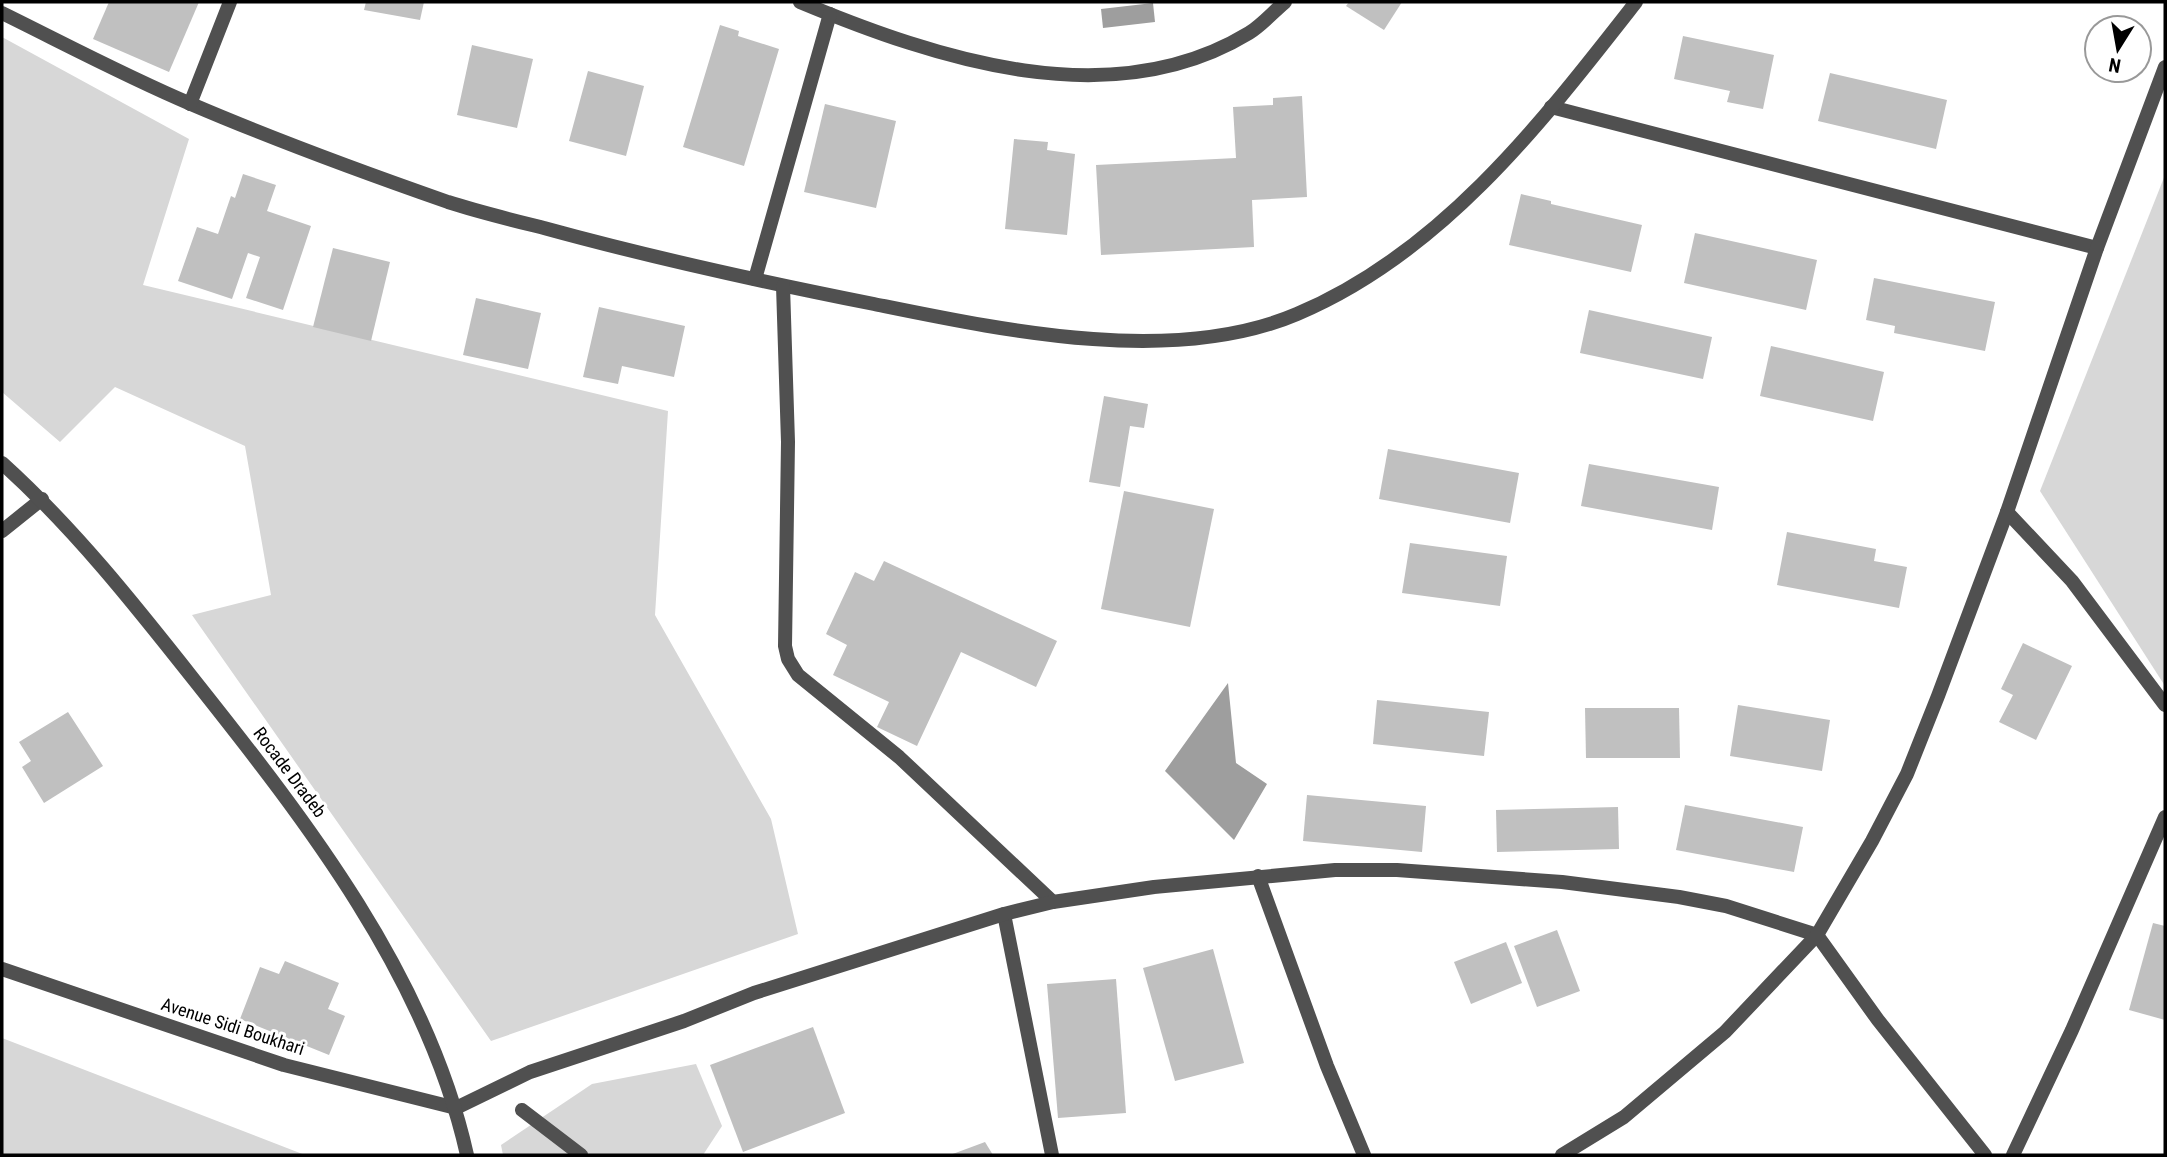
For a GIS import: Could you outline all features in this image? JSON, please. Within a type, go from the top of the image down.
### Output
[{"type":"street","points":[[190,104],[230,2]]},
{"type":"street","points":[[800,2],[972,61],[1023,72],[1089,78],[1140,71],[1196,58],[1252,32],[1285,2]]},
{"type":"street","points":[[2,13],[190,104],[451,203],[616,248],[783,286],[918,313],[1065,336],[1130,341],[1189,340],[1295,315],[1385,268],[1457,210],[1551,107],[1636,2]]},
{"type":"street","points":[[755,279],[830,14]]},
{"type":"street","points":[[1562,1155],[1624,1116],[1725,1032],[1817,935],[1872,841],[1907,774],[2007,512],[2098,248],[2165,68]]},
{"type":"street","points":[[1551,107],[2098,248]]},
{"type":"street","points":[[783,286],[787,359],[784,627],[788,659],[798,675],[836,708],[876,737],[1053,902]]},
{"type":"street","name":"Rocade Dradeb","points":[[2,463],[42,499],[146,619],[292,803],[373,930],[415,1010],[456,1108],[467,1155]]},
{"type":"street","points":[[2,531],[42,499]]},
{"type":"street","points":[[2007,512],[2072,581],[2165,705]]},
{"type":"street","points":[[2013,1155],[2072,1030],[2165,817]]},
{"type":"street","points":[[456,1108],[530,1072],[684,1021],[754,993],[1004,914],[1053,902],[1154,887],[1258,876],[1397,870],[1562,883],[1726,906],[1817,935],[1878,1020],[1984,1155]]},
{"type":"street","points":[[1258,876],[1327,1066],[1364,1155]]},
{"type":"street","points":[[1004,914],[1052,1155]]},
{"type":"street","name":"Avenue Sidi Boukhari","points":[[2,969],[284,1065],[456,1108]]},
{"type":"street","points":[[522,1110],[581,1155]]},
{"type":"shaded area","points":[[1153,3],[1155,22],[1103,28],[1101,9]]},
{"type":"shaded area","points":[[2,37],[189,139],[143,285],[668,411],[655,615],[771,819],[798,934],[491,1041],[192,615],[271,595],[245,446],[115,387],[60,442],[2,392]]},
{"type":"shaded area","points":[[2165,175],[2165,686],[2040,491]]},
{"type":"shaded area","points":[[1228,683],[1236,763],[1267,784],[1234,840],[1165,771]]},
{"type":"shaded area","points":[[2,1038],[305,1155],[2,1155]]},
{"type":"shaded area","points":[[696,1064],[722,1126],[703,1155],[503,1155],[501,1145],[592,1084]]},
{"type":"building","points":[[109,2],[199,2],[169,72],[93,39]]},
{"type":"building","points":[[366,2],[424,2],[420,20],[364,10]]},
{"type":"building","points":[[1349,2],[1402,2],[1384,30],[1346,6]]},
{"type":"building","points":[[720,25],[739,31],[738,36],[779,49],[744,166],[683,147]]},
{"type":"building","points":[[1683,36],[1774,55],[1763,109],[1727,102],[1730,91],[1674,79]]},
{"type":"building","points":[[472,45],[533,59],[517,128],[457,115]]},
{"type":"building","points":[[588,71],[644,86],[626,156],[569,141]]},
{"type":"building","points":[[1830,73],[1947,100],[1936,149],[1818,121]]},
{"type":"building","points":[[1302,96],[1307,197],[1252,200],[1254,247],[1101,255],[1096,165],[1236,158],[1233,107],[1273,105],[1273,98]]},
{"type":"building","points":[[825,104],[896,121],[876,208],[804,192]]},
{"type":"building","points":[[1014,139],[1048,142],[1047,150],[1075,154],[1067,235],[1005,229]]},
{"type":"building","points":[[243,174],[276,185],[267,211],[311,226],[283,310],[246,298],[260,257],[248,253],[232,299],[178,281],[197,227],[218,234],[231,196],[235,198]]},
{"type":"building","points":[[1521,194],[1551,201],[1551,204],[1642,225],[1631,272],[1509,245]]},
{"type":"building","points":[[1695,233],[1817,260],[1806,310],[1684,283]]},
{"type":"building","points":[[333,248],[390,262],[371,341],[313,327]]},
{"type":"building","points":[[1874,278],[1995,302],[1985,351],[1894,333],[1895,326],[1866,320]]},
{"type":"building","points":[[476,298],[541,313],[528,369],[463,355]]},
{"type":"building","points":[[599,307],[685,326],[674,377],[622,366],[618,384],[583,377]]},
{"type":"building","points":[[1589,310],[1712,337],[1703,379],[1580,353]]},
{"type":"building","points":[[1771,346],[1884,372],[1873,421],[1760,396]]},
{"type":"building","points":[[1104,396],[1148,404],[1144,428],[1130,426],[1120,487],[1089,482]]},
{"type":"building","points":[[1388,449],[1519,473],[1510,523],[1379,499]]},
{"type":"building","points":[[1589,464],[1719,487],[1712,530],[1581,506]]},
{"type":"building","points":[[1124,491],[1214,509],[1190,627],[1101,609]]},
{"type":"building","points":[[1787,532],[1876,549],[1874,561],[1907,567],[1899,608],[1777,585]]},
{"type":"building","points":[[1410,543],[1507,556],[1500,606],[1402,593]]},
{"type":"building","points":[[884,561],[1057,641],[1036,687],[961,652],[917,746],[877,727],[889,702],[833,675],[847,645],[826,634],[855,572],[874,581]]},
{"type":"building","points":[[2023,643],[2072,666],[2036,740],[1999,722],[2013,695],[2001,689]]},
{"type":"building","points":[[1377,700],[1489,712],[1484,756],[1373,744]]},
{"type":"building","points":[[1738,705],[1830,720],[1822,771],[1730,756]]},
{"type":"building","points":[[1585,708],[1679,708],[1680,758],[1586,758]]},
{"type":"building","points":[[68,712],[103,766],[44,803],[22,767],[31,761],[19,742]]},
{"type":"building","points":[[1307,795],[1426,806],[1422,852],[1303,841]]},
{"type":"building","points":[[1685,805],[1803,827],[1794,872],[1676,850]]},
{"type":"building","points":[[1618,807],[1619,849],[1497,852],[1496,810]]},
{"type":"building","points":[[2153,923],[2165,926],[2165,1020],[2129,1010]]},
{"type":"building","points":[[1557,930],[1580,991],[1537,1007],[1514,946]]},
{"type":"building","points":[[1506,942],[1522,983],[1471,1004],[1454,962]]},
{"type":"building","points":[[1213,949],[1244,1063],[1175,1081],[1143,968]]},
{"type":"building","points":[[285,961],[339,983],[328,1009],[345,1016],[329,1055],[240,1019],[260,967],[279,974]]},
{"type":"building","points":[[1116,979],[1126,1113],[1058,1118],[1047,984]]},
{"type":"building","points":[[813,1027],[845,1113],[743,1152],[710,1065]]},
{"type":"building","points":[[985,1142],[993,1155],[950,1155]]}]
